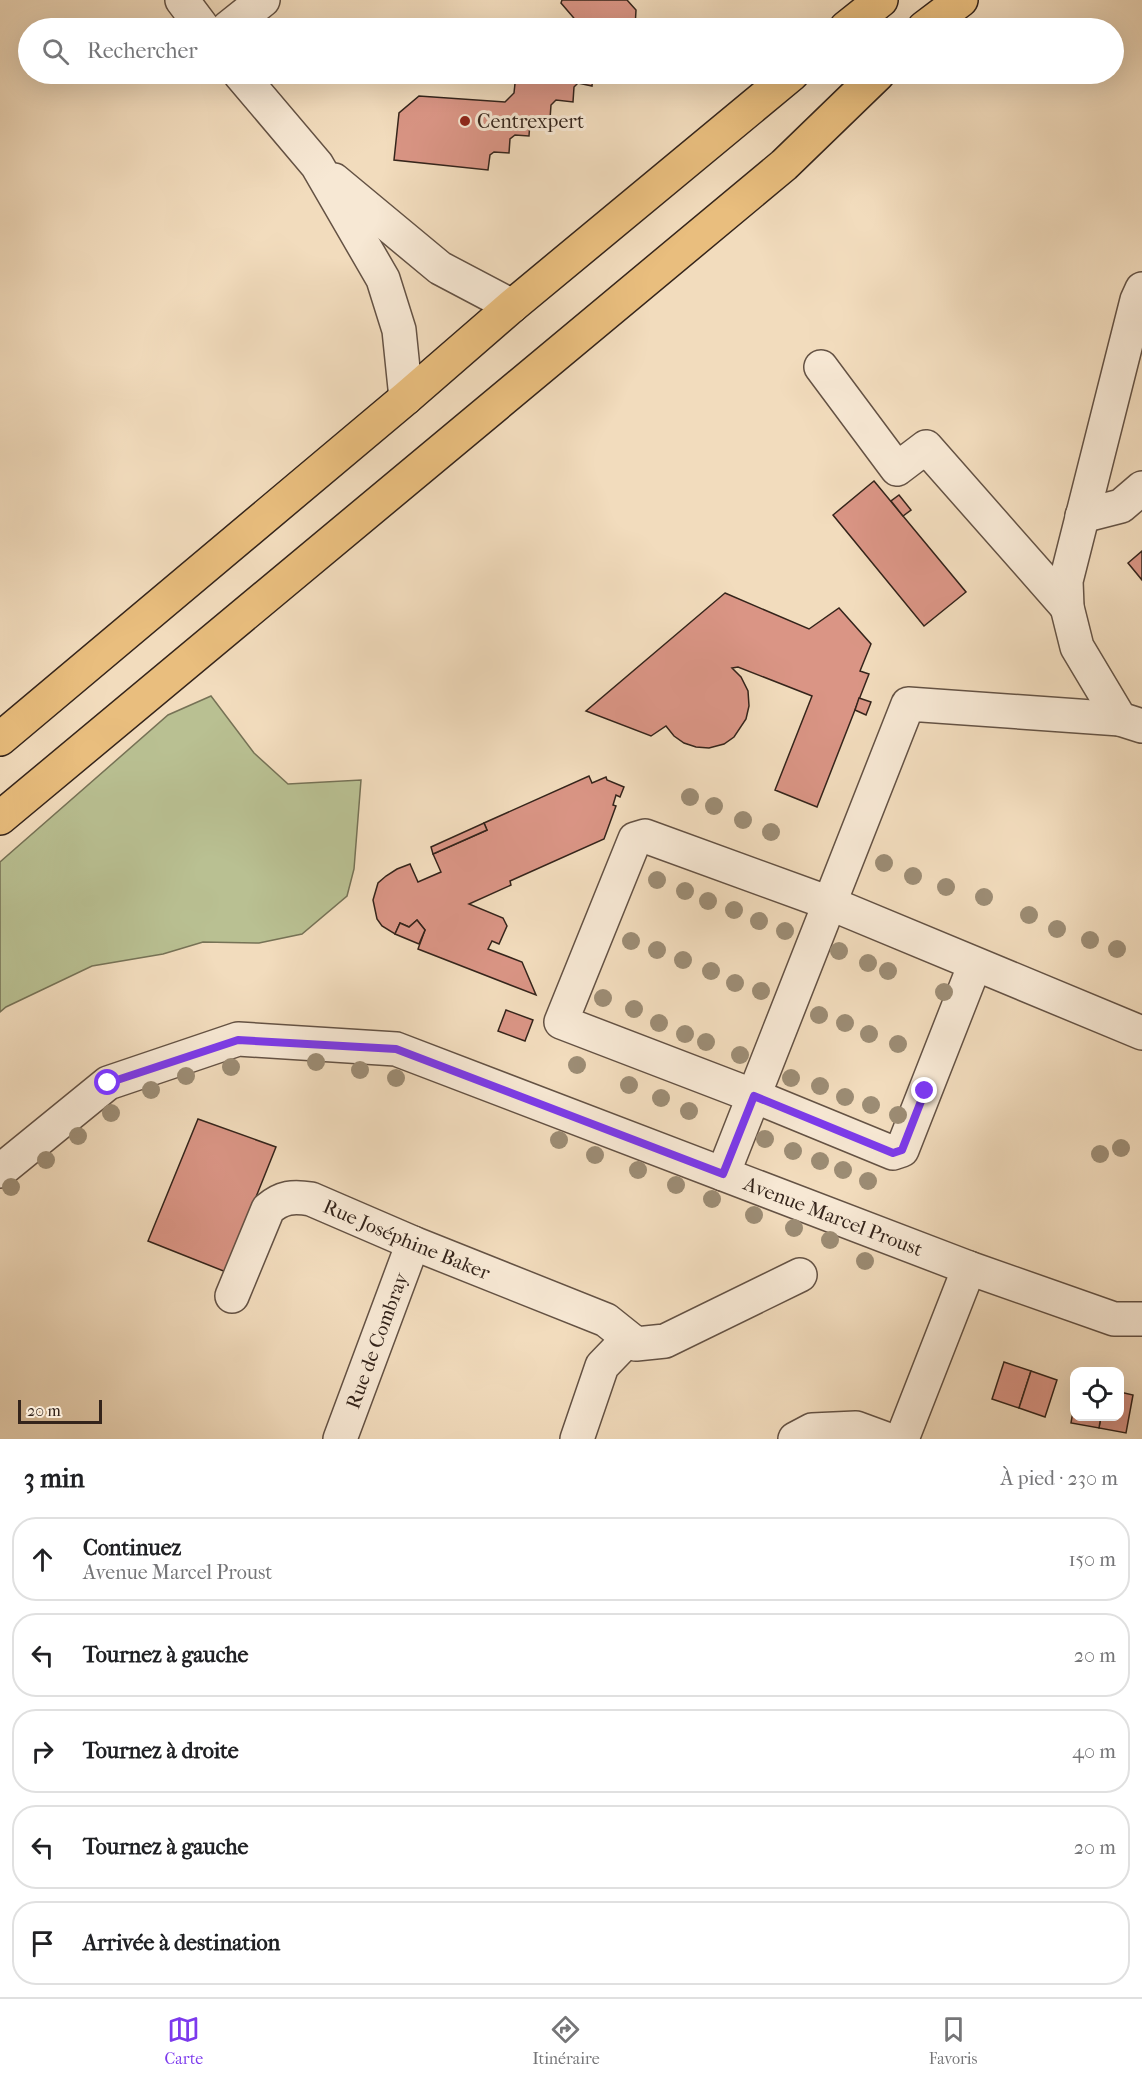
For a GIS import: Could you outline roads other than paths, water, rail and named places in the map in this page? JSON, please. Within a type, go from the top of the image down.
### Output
[{"type":"main road","points":[[858,18],[881,0]]},
{"type":"main road","points":[[937,18],[961,0]]},
{"type":"main road","points":[[0,739],[512,306],[780,84]]},
{"type":"main road","points":[[0,818],[784,165],[868,84]]},
{"type":"street","points":[[182,0],[196,18]]},
{"type":"street","points":[[240,18],[263,0]]},
{"type":"street","points":[[248,84],[317,165],[440,268],[512,306]]},
{"type":"street","points":[[317,165],[383,279],[399,330],[406,398]]},
{"type":"street","points":[[1131,722],[1077,647],[1067,607],[1066,581],[1134,312],[1142,289]]},
{"type":"street","points":[[821,367],[897,469],[926,447],[1067,607]]},
{"type":"street","points":[[1082,516],[1121,506],[1142,488]]},
{"type":"street","points":[[723,1174],[908,704],[1131,722]]},
{"type":"street","points":[[975,964],[902,1150],[893,1153],[754,1096],[561,1022],[635,839],[645,836],[829,903],[1142,1033]]},
{"type":"street","name":"Avenue Marcel Proust","points":[[0,1171],[108,1083],[238,1040],[396,1049],[969,1268],[1114,1319],[1142,1319]]},
{"type":"street","name":"Rue Joséphine Baker","points":[[232,1296],[268,1209],[278,1201],[293,1196],[311,1199],[413,1243],[606,1320],[628,1339]]},
{"type":"street","name":"Rue de Combray","points":[[340,1439],[413,1243]]},
{"type":"street","points":[[902,1439],[969,1268]]},
{"type":"street","points":[[577,1439],[602,1366],[628,1339],[636,1344],[665,1341],[800,1275]]},
{"type":"street","points":[[795,1439],[812,1430],[856,1428],[886,1439]]},
{"type":"place","name":"Centrexpert","points":[[465,121]]}]
